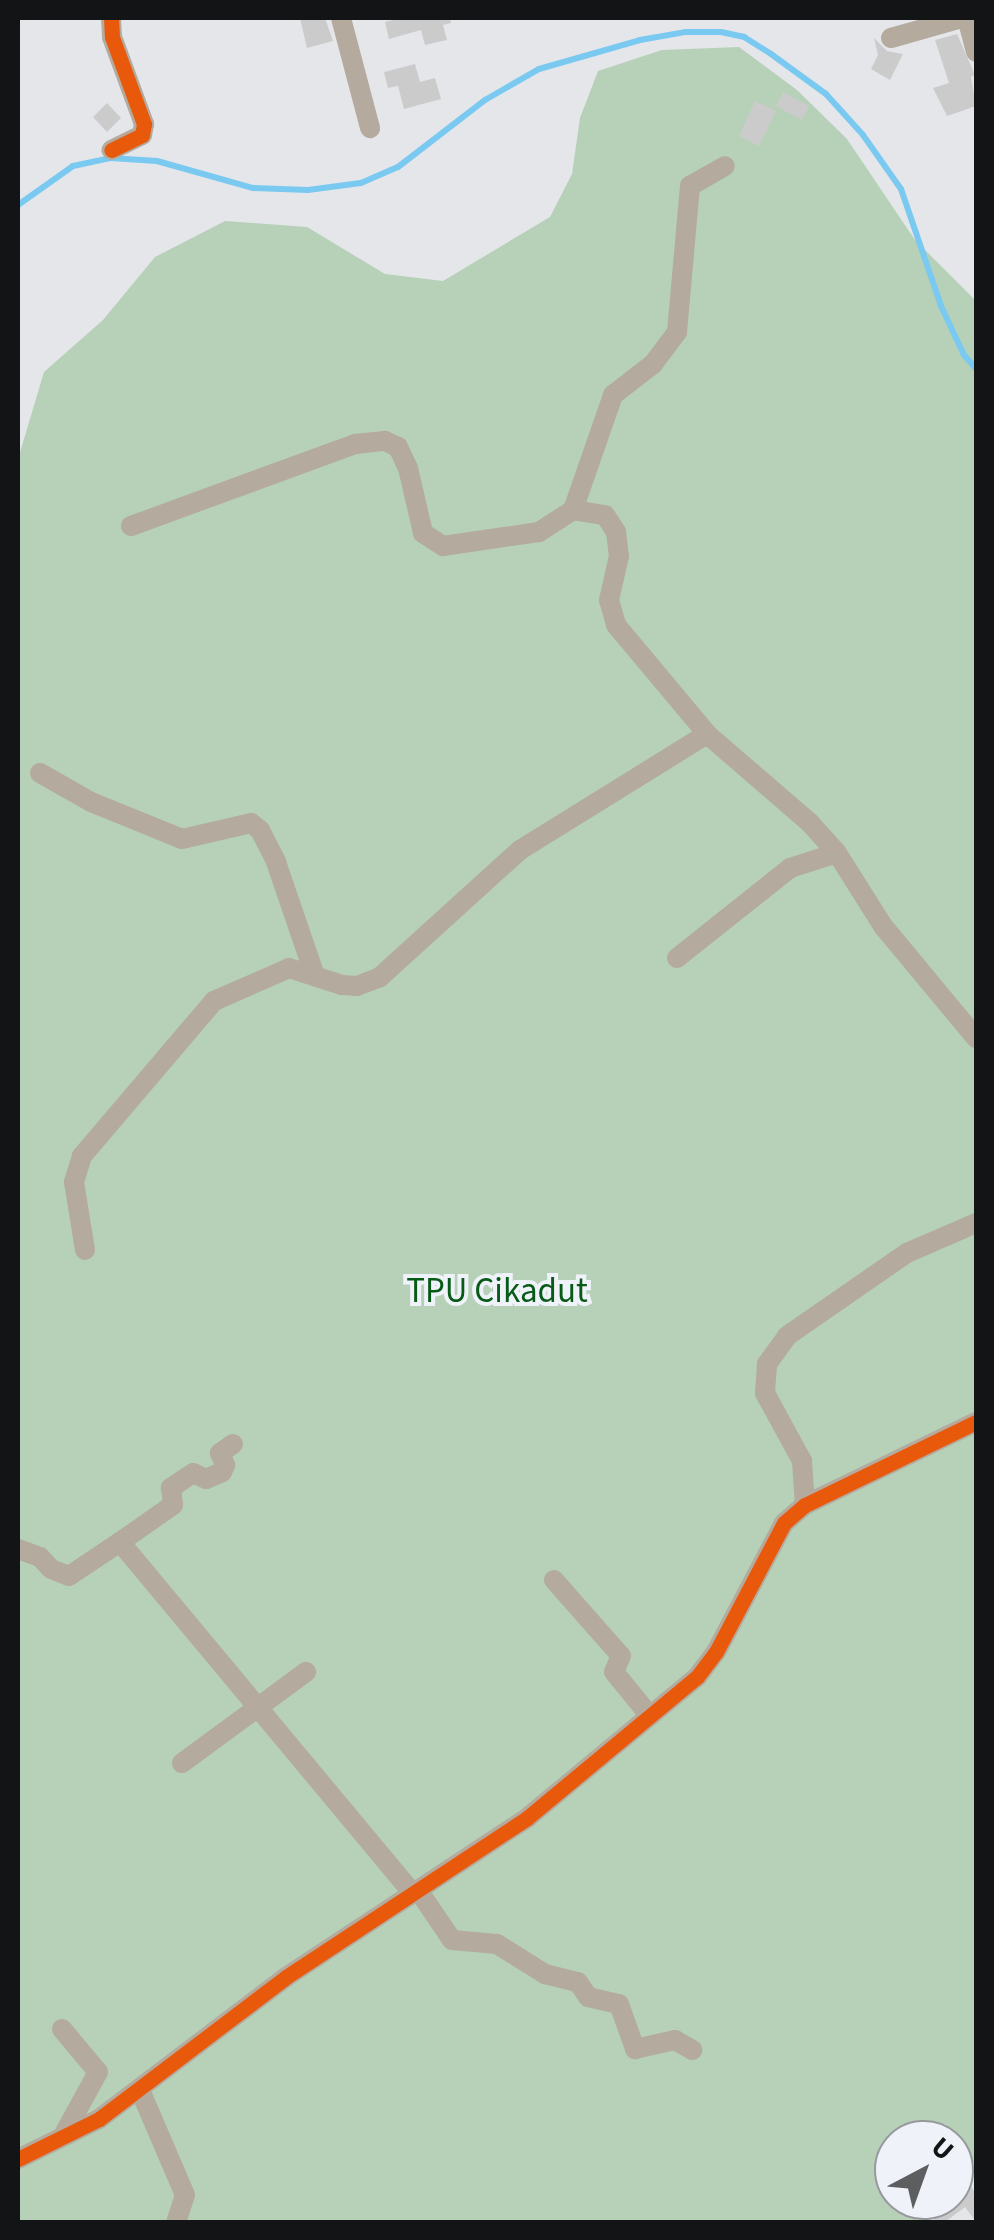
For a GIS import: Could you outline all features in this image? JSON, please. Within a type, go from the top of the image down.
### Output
[{"type":"street","points":[[111,18],[112,38],[144,124],[142,134],[112,150]]},
{"type":"street","points":[[342,18],[370,128]]},
{"type":"street","points":[[891,38],[964,18],[976,52]]},
{"type":"street","points":[[131,526],[356,444],[385,441],[398,447],[408,468],[423,532],[443,546],[539,532],[573,510],[613,395],[653,364],[677,332],[690,186],[725,166]]},
{"type":"street","points":[[573,510],[606,516],[616,532],[619,556],[610,613],[650,669],[707,734],[810,822],[837,853],[883,926],[976,1038]]},
{"type":"street","points":[[85,1250],[74,1182],[82,1156],[102,1127],[214,1001],[289,968],[342,985],[358,986],[380,977],[520,850],[707,734]]},
{"type":"street","points":[[40,772],[67,791],[182,839],[251,823],[260,830],[276,862],[314,973]]},
{"type":"street","points":[[677,958],[790,868],[837,853]]},
{"type":"street","points":[[805,1505],[802,1461],[765,1393],[767,1364],[788,1336],[907,1253],[976,1222]]},
{"type":"street","points":[[18,2159],[65,2132],[98,2119],[286,1978],[527,1818],[696,1677],[716,1652],[784,1524],[805,1505],[976,1422]]},
{"type":"street","points":[[18,1549],[40,1557],[52,1569],[69,1576],[172,1505],[169,1491],[193,1472],[206,1479],[222,1472],[226,1465],[220,1453],[233,1444]]},
{"type":"street","points":[[120,1542],[416,1892],[452,1940],[497,1944],[544,1974],[578,1982],[588,1997],[618,2004],[636,2049],[675,2040],[692,2050]]},
{"type":"street","points":[[554,1580],[621,1656],[614,1672],[650,1716]]},
{"type":"street","points":[[182,1763],[306,1672]]},
{"type":"street","points":[[62,2029],[98,2072],[65,2132]]},
{"type":"street","points":[[140,2090],[185,2195],[176,2222]]},
{"type":"green space","name":"TPU Cikadut","points":[[739,47],[797,90],[847,139],[915,240],[976,301],[976,2167],[974,2120],[874,2120],[874,2220],[931,2222],[18,2222],[18,459],[44,372],[103,320],[155,257],[225,221],[307,227],[385,274],[443,281],[550,217],[572,174],[580,118],[598,71],[662,50]]},
{"type":"building","points":[[300,18],[325,18],[333,41],[307,48]]},
{"type":"building","points":[[401,18],[450,18],[451,23],[443,25],[447,40],[425,45],[421,30],[389,39],[385,22]]},
{"type":"building","points":[[957,34],[975,75],[971,77],[976,106],[947,116],[933,88],[949,83],[935,40]]},
{"type":"building","points":[[874,38],[887,51],[903,54],[890,80],[871,69],[878,55]]},
{"type":"building","points":[[415,64],[420,82],[435,78],[441,99],[404,109],[398,86],[388,88],[384,72]]},
{"type":"building","points":[[783,92],[809,106],[802,120],[776,106]]},
{"type":"building","points":[[755,101],[776,111],[759,146],[739,136]]},
{"type":"building","points":[[107,103],[121,118],[107,132],[93,117]]},
{"type":"waterway","points":[[18,205],[73,166],[111,158],[157,161],[253,188],[308,190],[361,183],[398,167],[485,100],[539,69],[640,40],[686,32],[721,32],[744,37],[771,54],[826,94],[863,135],[901,189],[941,306],[964,355],[976,369]]},
{"type":"cycle path","points":[[111,18],[112,37],[144,124],[142,135],[111,150]]},
{"type":"cycle path","points":[[18,2159],[99,2119],[286,1977],[527,1818],[697,1677],[716,1652],[784,1523],[805,1505],[976,1422]]}]
